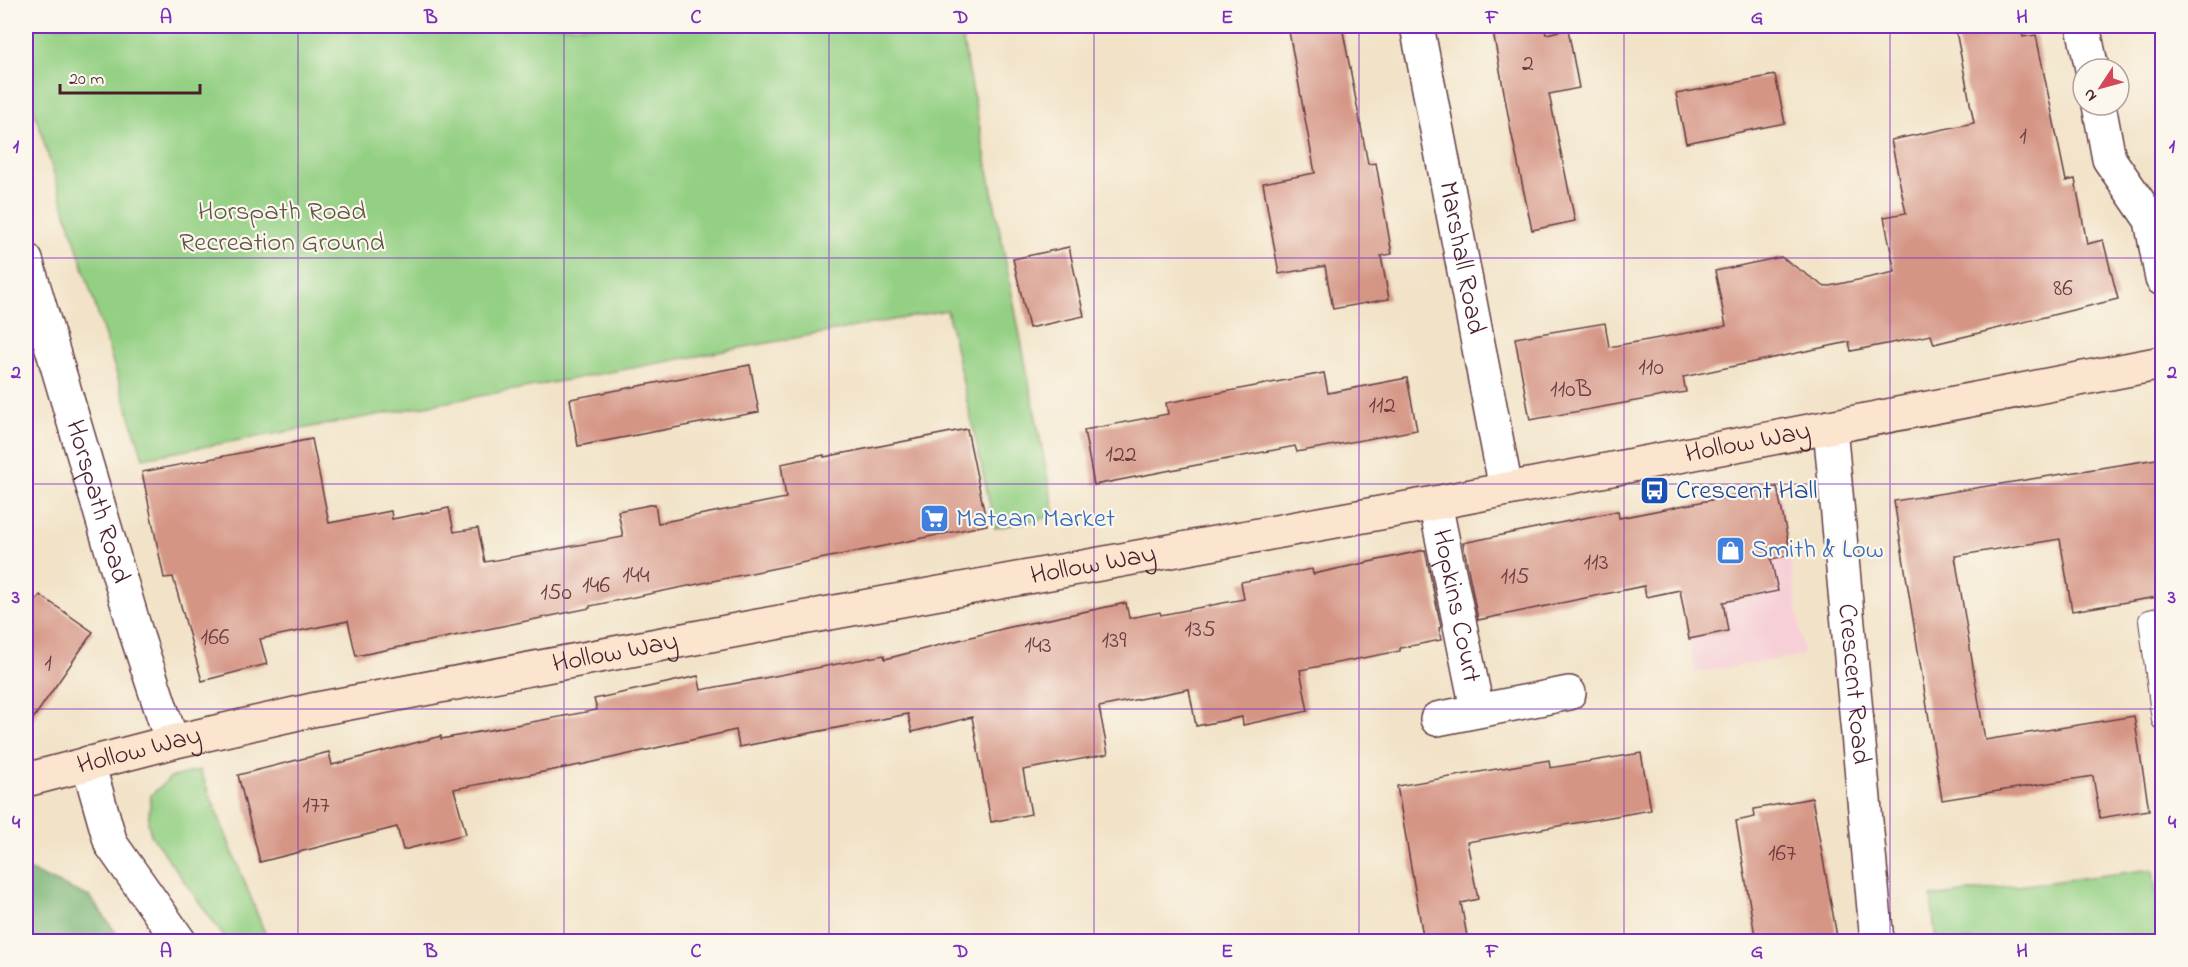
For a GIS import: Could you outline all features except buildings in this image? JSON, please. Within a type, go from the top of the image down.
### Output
[{"type":"main road","name":"Hollow Way","points":[[26,780],[172,742],[358,701],[1435,504],[2163,363]]},
{"type":"street","name":"Marshall Road","points":[[1417,26],[1506,489]]},
{"type":"street","points":[[2083,26],[2089,57]]},
{"type":"street","points":[[2101,117],[2109,159],[2151,220],[2163,279]]},
{"type":"street","name":"Horspath Road","points":[[26,260],[130,615],[172,742]]},
{"type":"street","name":"Crescent Road","points":[[1830,427],[1877,942]]},
{"type":"street","name":"Hopkins Court","points":[[1435,504],[1477,710]]},
{"type":"street","name":"Hopkins Court","points":[[1437,718],[1569,693]]},
{"type":"street","points":[[88,763],[111,844],[180,942]]},
{"type":"lane","points":[[2163,617],[2149,620],[2163,720]]},
{"type":"shaded area","name":"Smith & Low","points":[[1777,487],[1782,502],[1804,655],[1696,673],[1662,510]]},
{"type":"green space","name":"Horspath Road Recreation Ground","points":[[26,26],[960,26],[1055,516],[995,528],[947,310],[143,458],[26,85]]},
{"type":"green space","points":[[200,770],[268,941],[227,941],[151,835],[148,823],[151,795],[170,778]]},
{"type":"green space","points":[[26,869],[90,897],[122,941],[26,941]]},
{"type":"green space","points":[[2153,869],[2162,941],[1936,941],[1931,897]]},
{"type":"place","name":"Crescent Hall","points":[[1655,491]]},
{"type":"place","name":"Matean Market","points":[[935,519]]},
{"type":"place","name":"Smith & Low","points":[[1730,550]]}]
